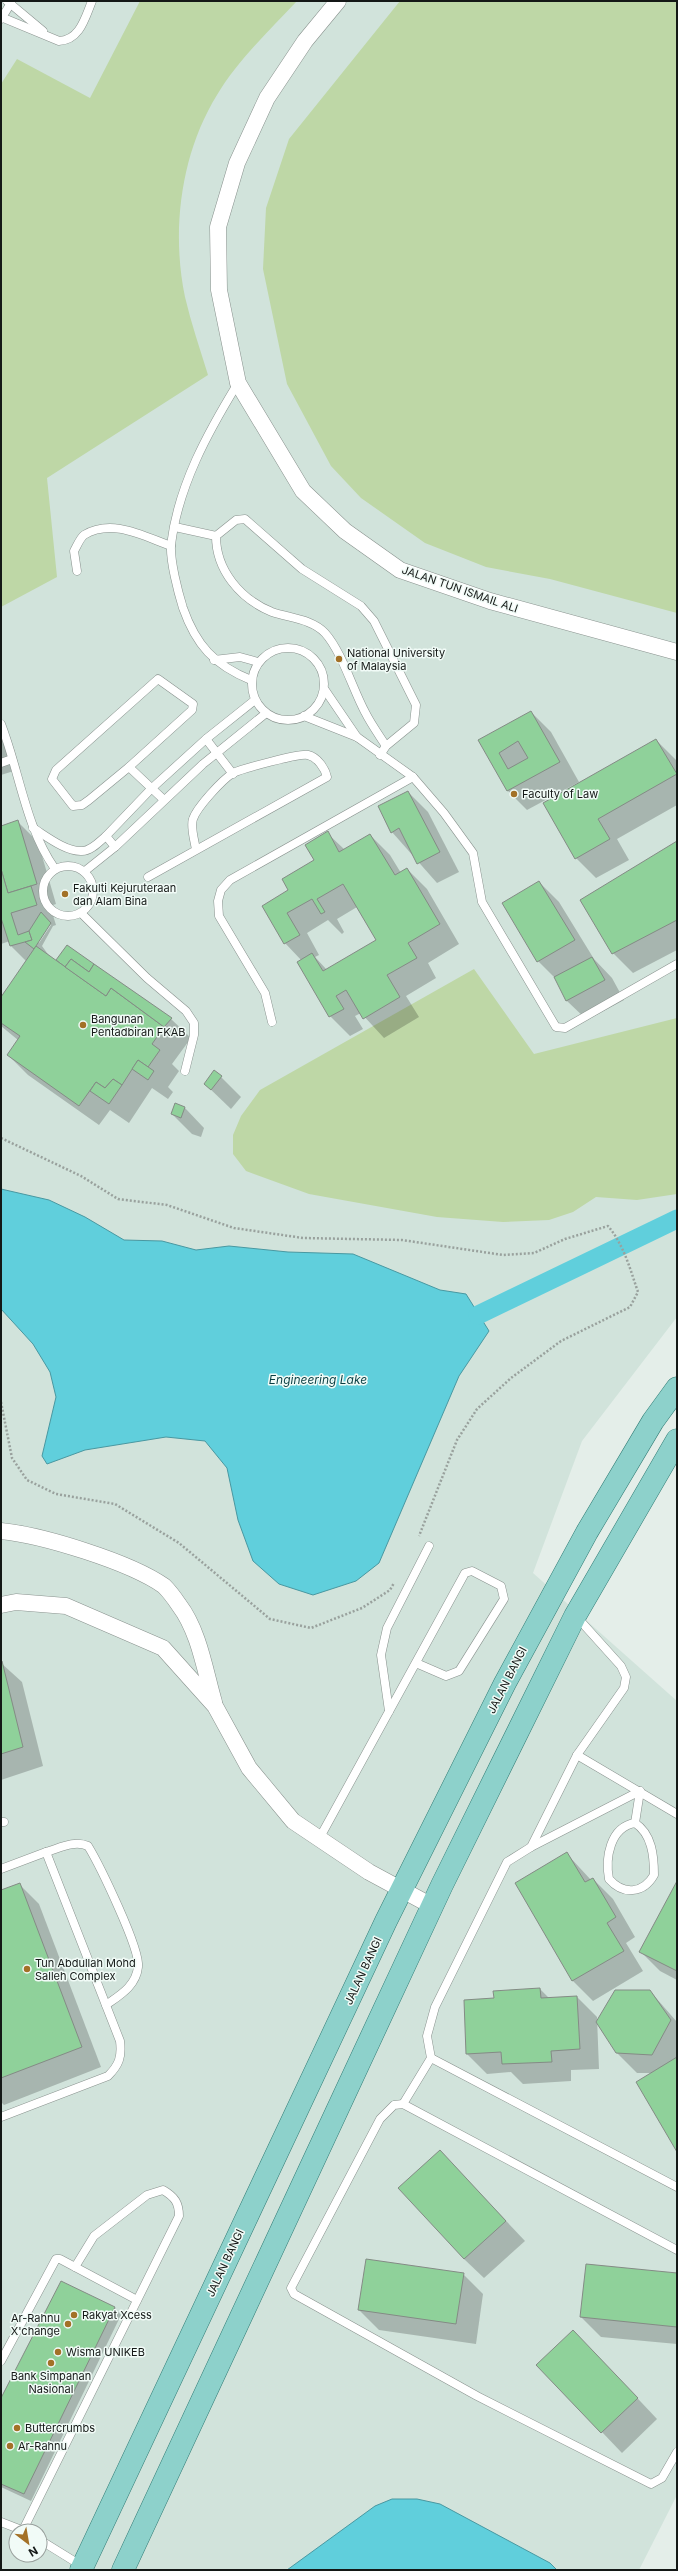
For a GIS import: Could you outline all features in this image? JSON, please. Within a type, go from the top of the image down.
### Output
[{"type":"main road","name":"JALAN BANGI","points":[[82,2568],[402,1889],[505,1683],[586,1532],[652,1421],[677,1388]]},
{"type":"main road","points":[[123,2570],[432,1906],[575,1616],[677,1440]]},
{"type":"street","name":"JALAN TUN ISMAIL ALI","points":[[338,1],[305,41],[267,98],[237,163],[218,227],[219,290],[238,383],[303,490],[345,531],[400,570],[490,601],[677,652]]},
{"type":"street","points":[[1,1531],[26,1534],[133,1569],[165,1587],[180,1606],[193,1630],[215,1706]]},
{"type":"street","points":[[1,1605],[16,1602],[66,1606],[163,1648],[215,1706],[250,1768],[293,1821],[342,1855],[432,1906]]},
{"type":"lane","points":[[48,35],[9,2],[1,18],[48,35],[59,41],[68,41],[81,29],[92,1]]},
{"type":"lane","points":[[238,383],[210,429],[190,473],[171,546],[179,594],[190,626],[214,660],[234,673],[251,680]]},
{"type":"lane","points":[[216,536],[236,520],[245,519],[302,569],[361,606],[374,621],[416,705],[414,723],[386,746],[380,755]]},
{"type":"lane","points":[[77,571],[74,551],[83,536],[108,526],[122,528],[171,546]]},
{"type":"lane","points":[[175,527],[216,536]]},
{"type":"lane","points":[[216,536],[216,549],[227,577],[251,601],[272,612],[306,621],[325,633],[347,672],[364,712],[386,746]]},
{"type":"lane","points":[[325,690],[316,706],[304,716],[283,720],[265,714],[255,700],[251,680],[258,662],[271,651],[287,647],[304,650],[317,661],[324,676],[325,690],[357,737]]},
{"type":"lane","points":[[214,660],[240,657],[258,662]]},
{"type":"lane","points":[[161,679],[193,704],[194,707],[129,767],[82,805],[73,806],[52,780],[56,770],[148,685],[154,680],[161,679]]},
{"type":"lane","points":[[33,828],[64,846],[81,851],[91,848],[106,836],[151,789],[206,738],[255,700]]},
{"type":"lane","points":[[85,871],[115,847],[163,799],[265,714]]},
{"type":"lane","points":[[304,716],[357,737],[380,755],[413,777],[444,813],[473,853],[482,902],[556,1027],[565,1028],[677,964]]},
{"type":"lane","points":[[1,724],[33,828],[44,853],[55,869]]},
{"type":"lane","points":[[206,738],[233,774]]},
{"type":"lane","points":[[148,877],[328,777],[319,762],[307,755],[294,756],[233,774],[204,802],[192,820],[196,850]]},
{"type":"lane","points":[[1,763],[12,759]]},
{"type":"lane","points":[[129,767],[163,799]]},
{"type":"lane","points":[[272,1022],[265,993],[219,916],[218,901],[221,890],[230,880],[413,777]]},
{"type":"lane","points":[[106,836],[115,847]]},
{"type":"lane","points":[[70,866],[85,871],[92,881],[94,893],[90,905],[81,913],[68,917],[56,914],[46,905],[43,892],[46,879],[55,869],[70,866]]},
{"type":"lane","points":[[81,913],[147,978],[186,1010],[194,1023],[194,1035],[185,1071]]},
{"type":"lane","points":[[390,1711],[381,1655],[387,1628],[429,1546]]},
{"type":"lane","points":[[319,1839],[390,1711],[416,1662],[465,1573],[477,1573],[501,1586],[504,1599],[459,1672],[446,1676],[416,1662]]},
{"type":"lane","points":[[531,1847],[577,1756],[624,1688],[626,1677],[621,1666],[575,1616]]},
{"type":"lane","points":[[577,1756],[640,1791],[677,1814]]},
{"type":"lane","points":[[635,1823],[640,1791]]},
{"type":"lane","points":[[404,2104],[431,2058],[427,2036],[435,2007],[507,1862],[531,1847],[640,1791]]},
{"type":"lane","points":[[635,1823],[641,1827],[648,1839],[652,1852],[654,1875],[644,1887],[629,1891],[618,1887],[609,1879],[608,1860],[616,1834],[628,1824],[635,1823]]},
{"type":"lane","points":[[1,1869],[72,1844],[80,1843],[88,1846],[139,1958],[134,1981],[124,1992],[106,2005]]},
{"type":"lane","points":[[1,2117],[108,2076],[117,2067],[122,2054],[120,2041],[46,1852]]},
{"type":"lane","points":[[431,2058],[677,2187]]},
{"type":"lane","points":[[677,2250],[404,2104],[394,2105],[380,2119],[291,2288],[292,2292],[477,2396],[651,2484],[662,2478],[677,2452]]},
{"type":"lane","points":[[27,2523],[179,2216],[179,2207],[174,2196],[163,2190],[146,2195],[94,2236],[75,2267]]},
{"type":"lane","points":[[1,2361],[53,2263],[60,2259],[137,2300]]},
{"type":"lane","points":[[48,2545],[82,2568]]},
{"type":"path","points":[[1,1138],[81,1176],[118,1199],[167,1205],[242,1229],[303,1238],[402,1240],[503,1255],[534,1253],[565,1239],[608,1226],[615,1234],[628,1261],[638,1292],[630,1307],[561,1341],[512,1378],[477,1410],[457,1440],[416,1543]]},
{"type":"path","points":[[1,1402],[12,1458],[26,1480],[56,1494],[115,1504],[179,1543],[270,1619],[310,1628],[362,1608],[390,1590],[397,1576]]},
{"type":"shaded area","name":"National University of Malaysia","points":[[1,1],[677,1],[677,1317],[582,1441],[533,1573],[677,1701],[677,2495],[639,2570],[1,2570]]},
{"type":"green space","points":[[140,1],[297,1],[254,46],[225,82],[205,118],[187,167],[179,219],[181,271],[187,307],[208,375],[47,478],[57,577],[1,607],[1,84],[17,59],[90,98]]},
{"type":"green space","points":[[400,1],[677,1],[677,613],[550,579],[486,567],[425,543],[361,498],[331,466],[287,384],[263,269],[266,208],[289,139]]},
{"type":"green space","points":[[474,969],[534,1054],[677,1018],[677,1194],[637,1200],[596,1197],[573,1212],[549,1220],[503,1222],[437,1217],[309,1194],[246,1171],[233,1154],[233,1135],[241,1116],[260,1090]]},
{"type":"water","name":"Engineering Lake","points":[[1,1189],[49,1200],[85,1217],[124,1240],[162,1241],[196,1250],[229,1246],[288,1252],[353,1254],[440,1290],[466,1294],[489,1331],[459,1376],[379,1563],[356,1581],[313,1595],[279,1584],[253,1561],[238,1520],[227,1468],[205,1441],[166,1437],[85,1450],[47,1464],[42,1456],[56,1397],[50,1372],[33,1344],[1,1309]]},
{"type":"water","points":[[392,2499],[417,2499],[440,2504],[550,2563],[557,2570],[287,2570],[375,2506]]},
{"type":"building","points":[[531,711],[560,762],[507,791],[478,740]],"holes":[[[518,741],[528,758],[508,769],[499,753]]]},
{"type":"building","points":[[656,739],[677,774],[598,819],[610,839],[575,859],[543,803]]},
{"type":"building","points":[[408,791],[440,852],[417,864],[399,828],[391,833],[378,806]]},
{"type":"building","points":[[18,820],[37,884],[8,893],[1,869],[1,826]]},
{"type":"building","points":[[328,831],[339,852],[370,834],[395,875],[407,868],[440,924],[408,943],[417,958],[387,975],[400,997],[363,1019],[346,990],[336,996],[344,1009],[329,1017],[297,962],[312,953],[323,971],[376,940],[343,884],[317,899],[325,912],[321,914],[312,899],[287,913],[300,935],[284,944],[262,906],[288,890],[282,879],[314,860],[305,845]]},
{"type":"building","points":[[677,841],[677,920],[612,954],[580,900]]},
{"type":"building","points":[[1,869],[8,893],[31,886],[37,905],[11,913],[18,935],[29,931],[32,940],[10,946],[1,918]]},
{"type":"building","points":[[539,881],[575,940],[537,962],[502,903]]},
{"type":"building","points":[[41,912],[51,923],[34,949],[25,942],[32,940],[29,931]]},
{"type":"building","points":[[67,945],[94,964],[89,972],[71,959],[65,967],[56,960]]},
{"type":"building","name":"Bangunan Pentadbiran FKAB","points":[[36,946],[106,996],[111,988],[164,1027],[152,1044],[160,1050],[148,1067],[138,1060],[122,1085],[113,1079],[105,1088],[96,1082],[79,1106],[7,1055],[20,1036],[1,1023],[1,997]]},
{"type":"building","points":[[592,957],[605,980],[566,1001],[554,977]]},
{"type":"building","points":[[71,959],[89,972],[94,964],[172,1018],[164,1027],[111,988],[106,996],[65,967]]},
{"type":"building","points":[[138,1060],[154,1071],[148,1080],[132,1069]]},
{"type":"building","points":[[214,1070],[222,1076],[211,1090],[204,1084]]},
{"type":"building","points":[[113,1079],[122,1085],[109,1104],[90,1091],[96,1082],[105,1088]]},
{"type":"building","points":[[175,1103],[185,1107],[181,1118],[171,1114]]},
{"type":"building","points":[[2,1661],[23,1747],[1,1754],[1,1662]]},
{"type":"building","points":[[567,1852],[585,1882],[593,1878],[616,1917],[607,1923],[624,1951],[572,1981],[515,1883]]},
{"type":"building","points":[[677,1881],[677,1971],[639,1952]]},
{"type":"building","name":"Tun Abdullah Mohd Salleh Complex","points":[[20,1883],[82,2047],[1,2078],[1,1890]]},
{"type":"building","points":[[540,1988],[541,1998],[577,1996],[580,2049],[551,2051],[552,2062],[502,2064],[501,2052],[466,2054],[464,2000],[494,1998],[493,1991]]},
{"type":"building","points":[[615,1990],[650,1990],[671,2020],[652,2055],[616,2053],[596,2022]]},
{"type":"building","points":[[677,2057],[677,2152],[636,2082]]},
{"type":"building","points":[[440,2150],[506,2221],[464,2259],[398,2188]]},
{"type":"building","points":[[366,2259],[464,2273],[456,2324],[358,2310]]},
{"type":"building","points":[[586,2264],[677,2273],[677,2327],[580,2317]]},
{"type":"building","name":"Wisma UNIKEB","points":[[61,2281],[115,2307],[24,2494],[1,2484],[1,2398]]},
{"type":"building","points":[[573,2330],[638,2398],[601,2433],[536,2365]]},
{"type":"waterway","points":[[478,1315],[677,1219]]},
{"type":"place","name":"National University of Malaysia","points":[[339,659]]},
{"type":"place","name":"Faculty of Law","points":[[514,794]]},
{"type":"place","name":"Fakulti Kejuruteraan dan Alam Bina","points":[[65,894]]},
{"type":"place","name":"Bangunan Pentadbiran FKAB","points":[[83,1025]]},
{"type":"place","name":"Tun Abdullah Mohd Salleh Complex","points":[[27,1969]]},
{"type":"place","name":"Rakyat Xcess","points":[[74,2315]]},
{"type":"place","name":"Ar-Rahnu X'change","points":[[68,2324]]},
{"type":"place","name":"Wisma UNIKEB","points":[[58,2352]]},
{"type":"place","name":"Bank Simpanan Nasional","points":[[51,2363]]},
{"type":"place","name":"Buttercrumbs","points":[[17,2428]]},
{"type":"place","name":"Ar-Rahnu","points":[[10,2446]]}]
